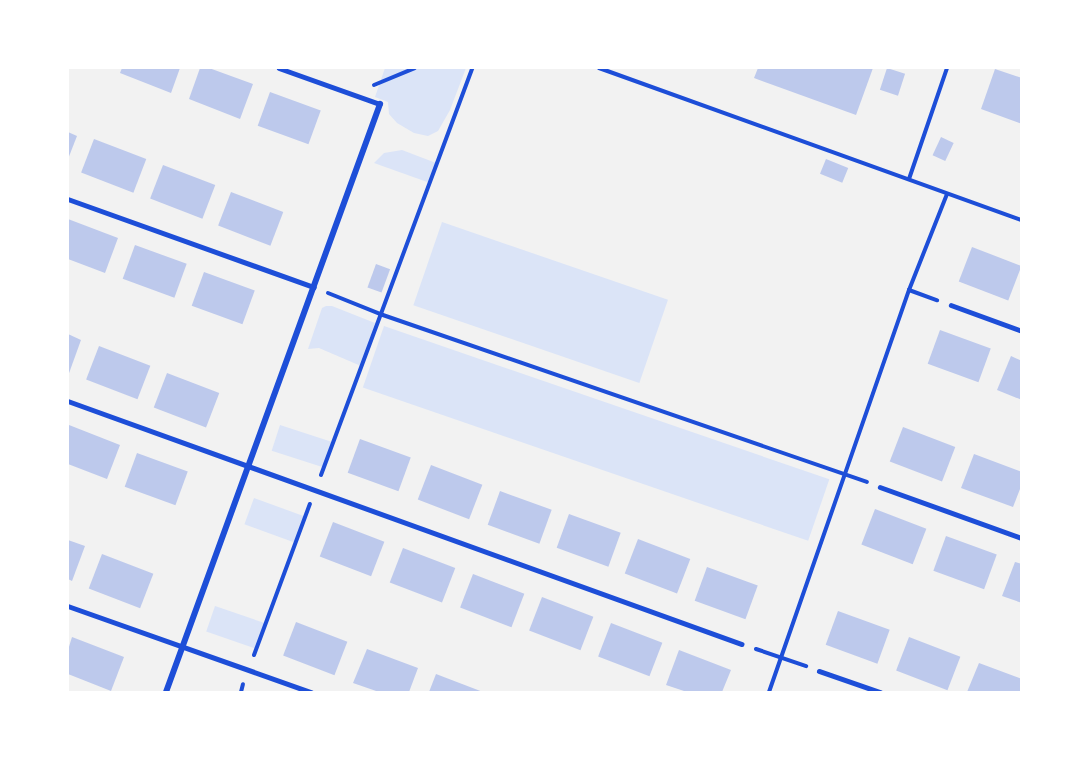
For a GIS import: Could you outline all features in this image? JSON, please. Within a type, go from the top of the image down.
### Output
[{"type":"street","points":[[166,693],[380,104]]},
{"type":"lane","points":[[279,68],[380,104]]},
{"type":"lane","points":[[68,199],[314,286]]},
{"type":"lane","points":[[951,305],[1022,331]]},
{"type":"lane","points":[[68,401],[742,644]]},
{"type":"lane","points":[[880,487],[1022,538]]},
{"type":"lane","points":[[68,606],[311,693]]},
{"type":"lane","points":[[819,670],[880,693]]},
{"type":"path","points":[[361,97],[374,85],[415,68]]},
{"type":"path","points":[[240,693],[472,68]]},
{"type":"path","points":[[599,68],[1022,220]]},
{"type":"path","points":[[909,179],[947,68]]},
{"type":"path","points":[[769,693],[909,290],[947,194]]},
{"type":"path","points":[[314,286],[380,314],[880,487]]},
{"type":"path","points":[[909,290],[951,305]]},
{"type":"path","points":[[742,644],[819,670]]},
{"type":"shaded area","points":[[385,68],[466,68],[450,110],[438,131],[428,136],[414,133],[397,123],[389,114],[388,102],[375,97]]},
{"type":"shaded area","points":[[402,150],[436,163],[430,183],[374,163],[384,153]]},
{"type":"shaded area","points":[[442,222],[668,300],[639,383],[413,305]]},
{"type":"shaded area","points":[[332,306],[375,323],[361,366],[319,348],[308,349],[322,308]]},
{"type":"shaded area","points":[[384,326],[829,479],[808,541],[363,387]]},
{"type":"shaded area","points":[[280,425],[331,442],[323,467],[272,451]]},
{"type":"shaded area","points":[[254,498],[305,516],[295,543],[244,524]]},
{"type":"shaded area","points":[[215,606],[266,624],[257,649],[206,632]]},
{"type":"building","points":[[122,68],[180,68],[171,93],[120,73]]},
{"type":"building","points":[[200,68],[209,68],[253,84],[240,119],[189,99]]},
{"type":"building","points":[[758,68],[873,68],[856,115],[754,78]]},
{"type":"building","points":[[887,68],[905,74],[898,96],[880,90]]},
{"type":"building","points":[[995,69],[1022,78],[1022,124],[981,109]]},
{"type":"building","points":[[270,92],[321,110],[308,144],[258,126]]},
{"type":"building","points":[[68,132],[77,136],[68,159]]},
{"type":"building","points":[[941,137],[954,143],[945,161],[933,155]]},
{"type":"building","points":[[94,139],[146,159],[133,193],[81,173]]},
{"type":"building","points":[[826,159],[848,168],[842,183],[820,174]]},
{"type":"building","points":[[163,165],[215,185],[202,219],[150,199]]},
{"type":"building","points":[[231,192],[283,212],[270,246],[218,226]]},
{"type":"building","points":[[68,219],[118,238],[105,273],[68,259]]},
{"type":"building","points":[[135,245],[187,264],[174,298],[123,279]]},
{"type":"building","points":[[972,247],[1021,266],[1008,301],[959,282]]},
{"type":"building","points":[[376,264],[390,269],[382,293],[367,287]]},
{"type":"building","points":[[204,272],[255,290],[242,324],[192,306]]},
{"type":"building","points":[[940,330],[991,348],[978,382],[928,364]]},
{"type":"building","points":[[68,334],[81,340],[68,376]]},
{"type":"building","points":[[99,346],[150,366],[137,399],[86,380]]},
{"type":"building","points":[[1011,356],[1022,361],[1022,400],[997,390]]},
{"type":"building","points":[[167,373],[219,393],[206,428],[154,408]]},
{"type":"building","points":[[69,425],[120,445],[107,479],[68,464]]},
{"type":"building","points":[[903,427],[955,447],[942,482],[890,462]]},
{"type":"building","points":[[360,439],[411,457],[398,491],[348,473]]},
{"type":"building","points":[[137,453],[188,471],[175,505],[125,487]]},
{"type":"building","points":[[974,454],[1022,472],[1022,484],[1013,507],[961,488]]},
{"type":"building","points":[[431,465],[482,485],[469,519],[418,500]]},
{"type":"building","points":[[500,491],[552,510],[539,544],[488,525]]},
{"type":"building","points":[[875,509],[926,529],[913,564],[861,544]]},
{"type":"building","points":[[569,514],[621,533],[608,567],[557,548]]},
{"type":"building","points":[[333,522],[384,542],[371,576],[320,557]]},
{"type":"building","points":[[946,536],[997,554],[984,589],[933,571]]},
{"type":"building","points":[[638,539],[690,559],[677,594],[625,574]]},
{"type":"building","points":[[68,540],[85,546],[72,581],[68,579]]},
{"type":"building","points":[[403,548],[455,568],[442,603],[390,583]]},
{"type":"building","points":[[102,554],[153,574],[140,608],[89,589]]},
{"type":"building","points":[[1015,562],[1022,564],[1022,603],[1002,596]]},
{"type":"building","points":[[707,567],[758,585],[745,619],[695,601]]},
{"type":"building","points":[[473,574],[524,594],[511,627],[460,608]]},
{"type":"building","points":[[542,597],[593,617],[580,650],[529,631]]},
{"type":"building","points":[[838,611],[890,630],[877,664],[826,645]]},
{"type":"building","points":[[296,622],[347,642],[334,675],[283,656]]},
{"type":"building","points":[[611,623],[662,643],[649,676],[598,657]]},
{"type":"building","points":[[72,637],[124,657],[111,691],[68,674],[68,650]]},
{"type":"building","points":[[909,637],[960,657],[947,690],[896,671]]},
{"type":"building","points":[[367,649],[418,668],[409,692],[379,692],[353,683]]},
{"type":"building","points":[[679,650],[731,670],[722,692],[687,692],[666,685]]},
{"type":"building","points":[[979,663],[1022,679],[1022,692],[967,692]]},
{"type":"building","points":[[436,674],[483,692],[429,692]]}]
